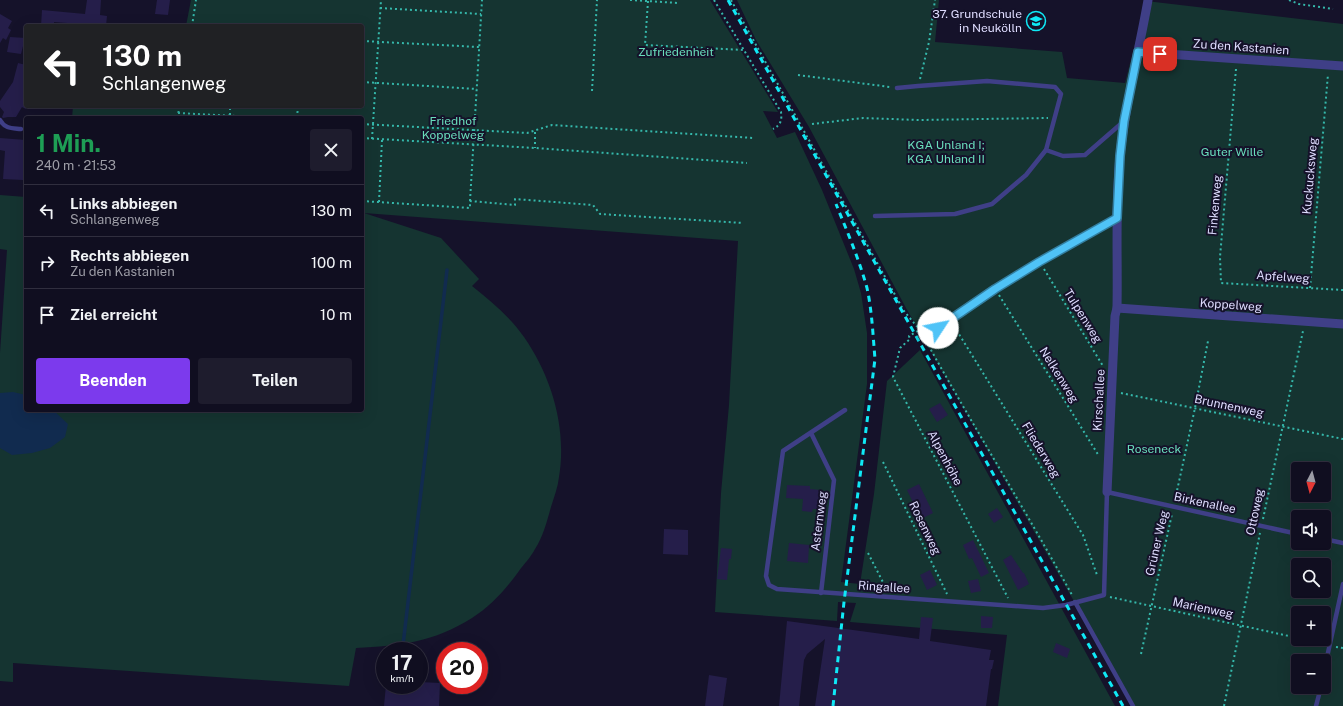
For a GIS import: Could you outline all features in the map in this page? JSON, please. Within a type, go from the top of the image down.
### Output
[{"type":"street","name":"Kirschallee","points":[[1107,492],[1115,316],[1117,308],[1117,218],[1120,156],[1124,121],[1148,0]]},
{"type":"street","name":"Zu den Kastanien","points":[[1138,52],[1343,66]]},
{"type":"street","name":"Koppelweg","points":[[1117,308],[1343,324]]},
{"type":"lane","points":[[876,216],[955,214],[992,204],[1026,175],[1046,150],[1061,94],[1055,87],[987,81],[897,88]]},
{"type":"lane","points":[[0,120],[7,128],[21,129]]},
{"type":"lane","points":[[1046,150],[1063,156],[1085,155],[1124,121]]},
{"type":"lane","points":[[922,332],[938,328],[995,289],[1039,262],[1117,218]]},
{"type":"lane","name":"Ringallee","points":[[845,410],[783,451],[766,576],[769,585],[777,589],[821,593],[1043,608],[1066,605],[1104,596]]},
{"type":"lane","name":"Asternweg","points":[[811,433],[834,480],[821,593]]},
{"type":"lane","points":[[1104,596],[1107,492]]},
{"type":"lane","name":"Birkenallee","points":[[1107,492],[1291,532]]},
{"type":"lane","points":[[1331,540],[1343,543]]},
{"type":"lane","points":[[1328,654],[1343,584]]},
{"type":"lane","points":[[1075,602],[1133,706]]},
{"type":"lane","points":[[1316,706],[1319,694]]},
{"type":"path","points":[[192,24],[196,0]]},
{"type":"path","points":[[372,139],[381,0]]},
{"type":"path","points":[[364,201],[470,208],[482,0]]},
{"type":"path","points":[[592,91],[597,0]]},
{"type":"path","points":[[630,0],[678,3]]},
{"type":"path","points":[[714,0],[780,112],[782,118],[781,122],[773,129]]},
{"type":"path","points":[[731,0],[904,311],[922,332],[964,410],[991,453],[1075,602]]},
{"type":"path","points":[[918,86],[929,42],[935,0]]},
{"type":"path","points":[[1289,0],[1299,4],[1333,9]]},
{"type":"path","points":[[648,1],[645,45],[744,50]]},
{"type":"path","points":[[380,8],[482,14]]},
{"type":"path","points":[[364,42],[479,47]]},
{"type":"path","name":"Finkenweg","points":[[1221,283],[1220,257],[1237,58]]},
{"type":"path","name":"Kuckucksweg","points":[[1310,288],[1328,65]]},
{"type":"path","points":[[798,75],[897,88]]},
{"type":"path","points":[[364,82],[477,89]]},
{"type":"path","points":[[178,116],[179,108]]},
{"type":"path","points":[[230,108],[230,115]]},
{"type":"path","points":[[178,112],[245,116]]},
{"type":"path","points":[[812,124],[863,118],[919,120],[1055,118]]},
{"type":"path","points":[[364,124],[527,133],[552,125],[754,138]]},
{"type":"path","points":[[535,131],[535,148]]},
{"type":"path","points":[[364,138],[535,148],[747,163]]},
{"type":"path","points":[[379,202],[382,140]]},
{"type":"path","points":[[470,201],[515,205],[515,199],[593,205],[600,214],[743,223]]},
{"type":"path","name":"Tulpenweg","points":[[1039,262],[1112,380]]},
{"type":"path","name":"Apfelweg","points":[[1221,283],[1343,290]]},
{"type":"path","name":"Nelkenweg","points":[[995,289],[1108,470]]},
{"type":"path","name":"Fliederweg","points":[[950,320],[1083,535],[1104,596]]},
{"type":"path","name":"Ottoweg","points":[[1224,706],[1305,322]]},
{"type":"path","name":"Alpenhöhe","points":[[922,332],[909,336],[910,339],[900,348],[893,377],[1013,606]]},
{"type":"path","name":"Grüner Weg","points":[[1141,654],[1174,507],[1208,341]]},
{"type":"path","name":"Brunnenweg","points":[[1112,391],[1343,439]]},
{"type":"path","name":"Rosenweg","points":[[883,462],[951,602]]},
{"type":"path","points":[[868,553],[891,597]]},
{"type":"path","name":"Marienweg","points":[[1104,596],[1291,637]]},
{"type":"green space","points":[[191,0],[710,0],[778,112],[763,111],[777,138],[795,132],[822,190],[854,269],[861,293],[867,333],[867,384],[841,582],[860,584],[874,494],[887,381],[920,350],[1115,706],[998,706],[1007,635],[850,622],[856,603],[838,602],[837,621],[715,612],[721,493],[729,405],[738,241],[364,213],[364,116],[72,116],[73,108],[364,108],[364,24],[186,24]]},
{"type":"green space","points":[[737,0],[939,0],[935,42],[1062,52],[1067,78],[1125,83],[1146,1],[1343,24],[1343,706],[1134,706],[906,308],[809,127],[756,40]]},
{"type":"green space","points":[[0,195],[24,197],[24,412],[364,412],[364,213],[441,238],[479,279],[472,286],[500,310],[524,337],[542,369],[555,404],[561,440],[561,459],[558,481],[546,523],[532,555],[498,597],[486,608],[458,626],[430,638],[411,642],[376,642],[376,647],[356,648],[349,686],[13,663],[13,682],[0,681],[0,353],[7,250],[0,249]]},
{"type":"water","points":[[13,392],[24,395],[24,412],[55,412],[68,424],[65,437],[50,448],[32,453],[12,455],[0,448],[0,393]]},
{"type":"building","points":[[87,0],[101,0],[100,15],[107,16],[106,24],[54,22],[54,24],[41,24],[42,10],[85,14]]},
{"type":"building","points":[[157,0],[170,0],[168,15],[155,14]]},
{"type":"building","points":[[0,14],[12,21],[8,28],[11,30],[6,40],[3,38],[0,43]]},
{"type":"building","points":[[10,37],[24,38],[24,46],[21,54],[7,52]]},
{"type":"building","points":[[18,63],[24,64],[24,108],[22,107],[16,117],[3,118],[4,112],[0,107],[0,101],[13,82]]},
{"type":"building","points":[[0,138],[24,140],[23,180],[3,179],[5,151],[0,150]]},
{"type":"building","points":[[940,403],[948,415],[937,422],[929,409]]},
{"type":"building","points":[[919,484],[933,513],[921,519],[907,490]]},
{"type":"building","points":[[787,485],[810,486],[810,489],[821,490],[818,509],[813,509],[812,512],[802,511],[803,499],[786,498]]},
{"type":"building","points":[[997,508],[1003,517],[994,523],[988,514]]},
{"type":"building","points":[[664,529],[688,530],[688,555],[663,554]]},
{"type":"building","points":[[973,540],[989,573],[981,577],[972,558],[969,559],[963,545]]},
{"type":"building","points":[[789,543],[809,545],[808,563],[787,561]]},
{"type":"building","points":[[721,548],[732,549],[731,559],[729,559],[727,580],[717,579]]},
{"type":"building","points":[[1011,555],[1024,573],[1029,584],[1018,590],[1003,560]]},
{"type":"building","points":[[930,570],[937,585],[927,590],[920,575]]},
{"type":"building","points":[[978,579],[981,591],[971,593],[968,581]]},
{"type":"building","points":[[981,616],[993,617],[992,628],[981,628]]},
{"type":"building","points":[[921,617],[933,618],[930,641],[991,650],[989,660],[994,660],[991,669],[986,706],[815,706],[825,639],[807,654],[804,660],[799,706],[779,706],[787,621],[919,639]]},
{"type":"building","points":[[1056,643],[1070,649],[1067,658],[1053,652]]},
{"type":"building","points":[[709,675],[727,678],[723,706],[705,706]]},
{"type":"building","points":[[428,682],[436,683],[436,694],[440,694],[439,706],[384,706],[385,694],[428,694]]},
{"type":"waterway","points":[[403,642],[447,270]]},
{"type":"railway","points":[[728,0],[1123,706]]},
{"type":"railway","points":[[833,706],[844,602],[875,359],[867,288],[857,256],[836,204]]},
{"type":"place","name":"37. Grundschule in Neukölln","points":[[1036,21]]},
{"type":"route","points":[[938,328],[995,289],[1039,262],[1117,218],[1120,156],[1124,121],[1138,52],[1160,54]]},
{"type":"park label","name":"Zufriedenheit","points":[[676,52]]},
{"type":"park label","name":"Friedhof Koppelweg","points":[[453,128]]},
{"type":"park label","name":"KGA Unland I; KGA Uhland II","points":[[946,152]]},
{"type":"park label","name":"Guter Wille","points":[[1232,152]]},
{"type":"park label","name":"Roseneck","points":[[1154,449]]}]
